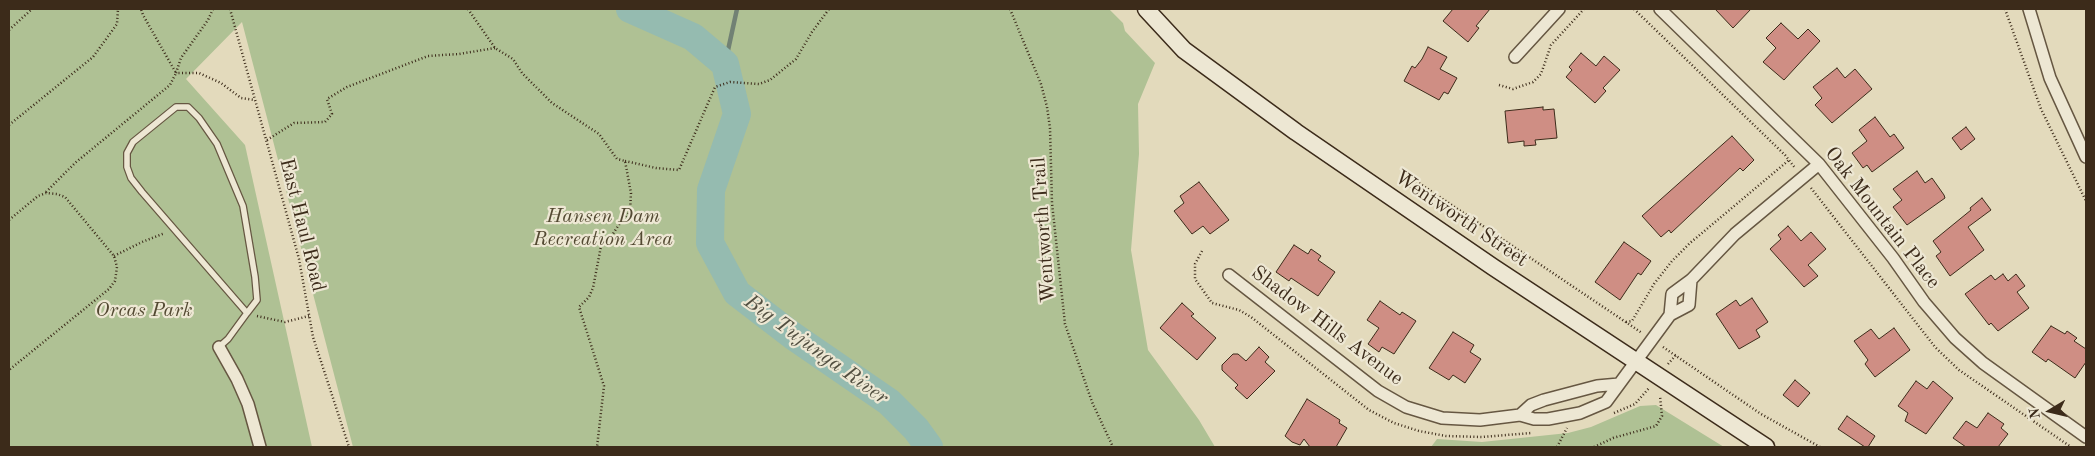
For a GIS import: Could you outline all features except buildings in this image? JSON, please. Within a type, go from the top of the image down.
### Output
[{"type":"main road","name":"Wentworth Street","points":[[1146,9],[1184,50],[1296,132],[1635,362],[1766,447]]},
{"type":"street","points":[[1515,57],[1559,9]]},
{"type":"street","name":"Oak Mountain Place","points":[[1660,9],[1819,164],[1893,258],[1924,302],[1955,338],[1983,363],[2086,437]]},
{"type":"street","points":[[2029,9],[2050,78],[2086,156]]},
{"type":"street","points":[[1670,315],[1672,294],[1691,280],[1735,234],[1819,164]]},
{"type":"street","name":"Shadow Hills Avenue","points":[[1229,275],[1378,391],[1406,407],[1442,418],[1480,420],[1520,415],[1534,419],[1567,421],[1606,402],[1670,315]]},
{"type":"street","points":[[1670,315],[1689,304],[1691,280]]},
{"type":"street","points":[[219,347],[248,404],[260,447]]},
{"type":"street","name":"Shadow Hills Avenue","points":[[1520,415],[1532,405],[1544,400],[1598,386],[1618,384]]},
{"type":"street","points":[[1562,396],[1557,401],[1558,408],[1567,421]]},
{"type":"lane","points":[[219,347],[228,340],[257,300],[255,276],[243,206],[217,144],[199,118],[188,107],[176,106],[133,142],[127,153],[127,167],[142,192],[247,313]]},
{"type":"path","points":[[9,30],[32,9]]},
{"type":"path","points":[[9,125],[93,57],[117,24],[118,9]]},
{"type":"path","points":[[141,9],[176,73]]},
{"type":"path","points":[[9,220],[38,196],[46,193],[75,163],[170,85],[181,58],[208,20],[213,9]]},
{"type":"path","name":"East Haul Road","points":[[230,9],[299,259],[313,337],[348,447]]},
{"type":"path","points":[[468,9],[495,48],[513,59],[522,73],[552,103],[599,134],[617,159],[656,168],[679,170],[715,87],[730,82],[759,84],[770,80],[796,59],[812,32],[829,9]]},
{"type":"path","name":"Wentworth Trail","points":[[1010,9],[1041,84],[1047,107],[1050,128],[1052,203],[1065,324],[1092,402],[1114,447]]},
{"type":"path","points":[[1499,85],[1513,88],[1533,82],[1541,74],[1551,45],[1584,9]]},
{"type":"path","points":[[1634,9],[1789,160],[1935,347],[1959,370],[2071,447]]},
{"type":"path","points":[[2005,9],[2041,109],[2086,200]]},
{"type":"path","points":[[266,140],[294,124],[325,122],[332,114],[327,99],[347,87],[428,56],[459,54],[495,48]]},
{"type":"path","points":[[176,73],[199,73],[221,83],[241,98],[255,100]]},
{"type":"path","points":[[1626,322],[1632,321],[1654,284],[1672,260],[1789,160]]},
{"type":"path","points":[[596,447],[604,386],[579,307],[589,297],[593,288],[601,246],[607,243],[622,220],[630,212],[631,193],[625,161]]},
{"type":"path","points":[[1388,194],[1419,183],[1761,414],[1820,447]]},
{"type":"path","points":[[9,370],[109,289],[115,281],[117,267],[114,256],[65,197],[46,193]]},
{"type":"path","points":[[114,256],[175,229]]},
{"type":"path","points":[[247,313],[285,322],[309,316]]},
{"type":"path","points":[[1594,447],[1613,438],[1656,426],[1662,416],[1658,377]]},
{"type":"path","points":[[1557,447],[1567,421]]},
{"type":"green space","name":"Hansen Dam Recreation Area","points":[[9,9],[1109,9],[1123,23],[1125,31],[1155,63],[1138,104],[1139,154],[1131,250],[1148,350],[1199,420],[1215,447],[353,447],[242,22],[186,79],[245,145],[312,447],[9,447]]},
{"type":"green space","points":[[1656,405],[1724,447],[1431,447],[1437,439],[1482,442],[1568,433],[1591,427],[1640,406]]},
{"type":"waterway","name":"Big Tujunga River","points":[[630,9],[693,37],[725,64],[737,114],[711,190],[710,243],[737,293],[793,336],[889,402],[916,429],[929,447]]},
{"type":"waterway","points":[[725,64],[737,9]]},
{"type":"park label","name":"Orcas Park","points":[[144,311]]}]
